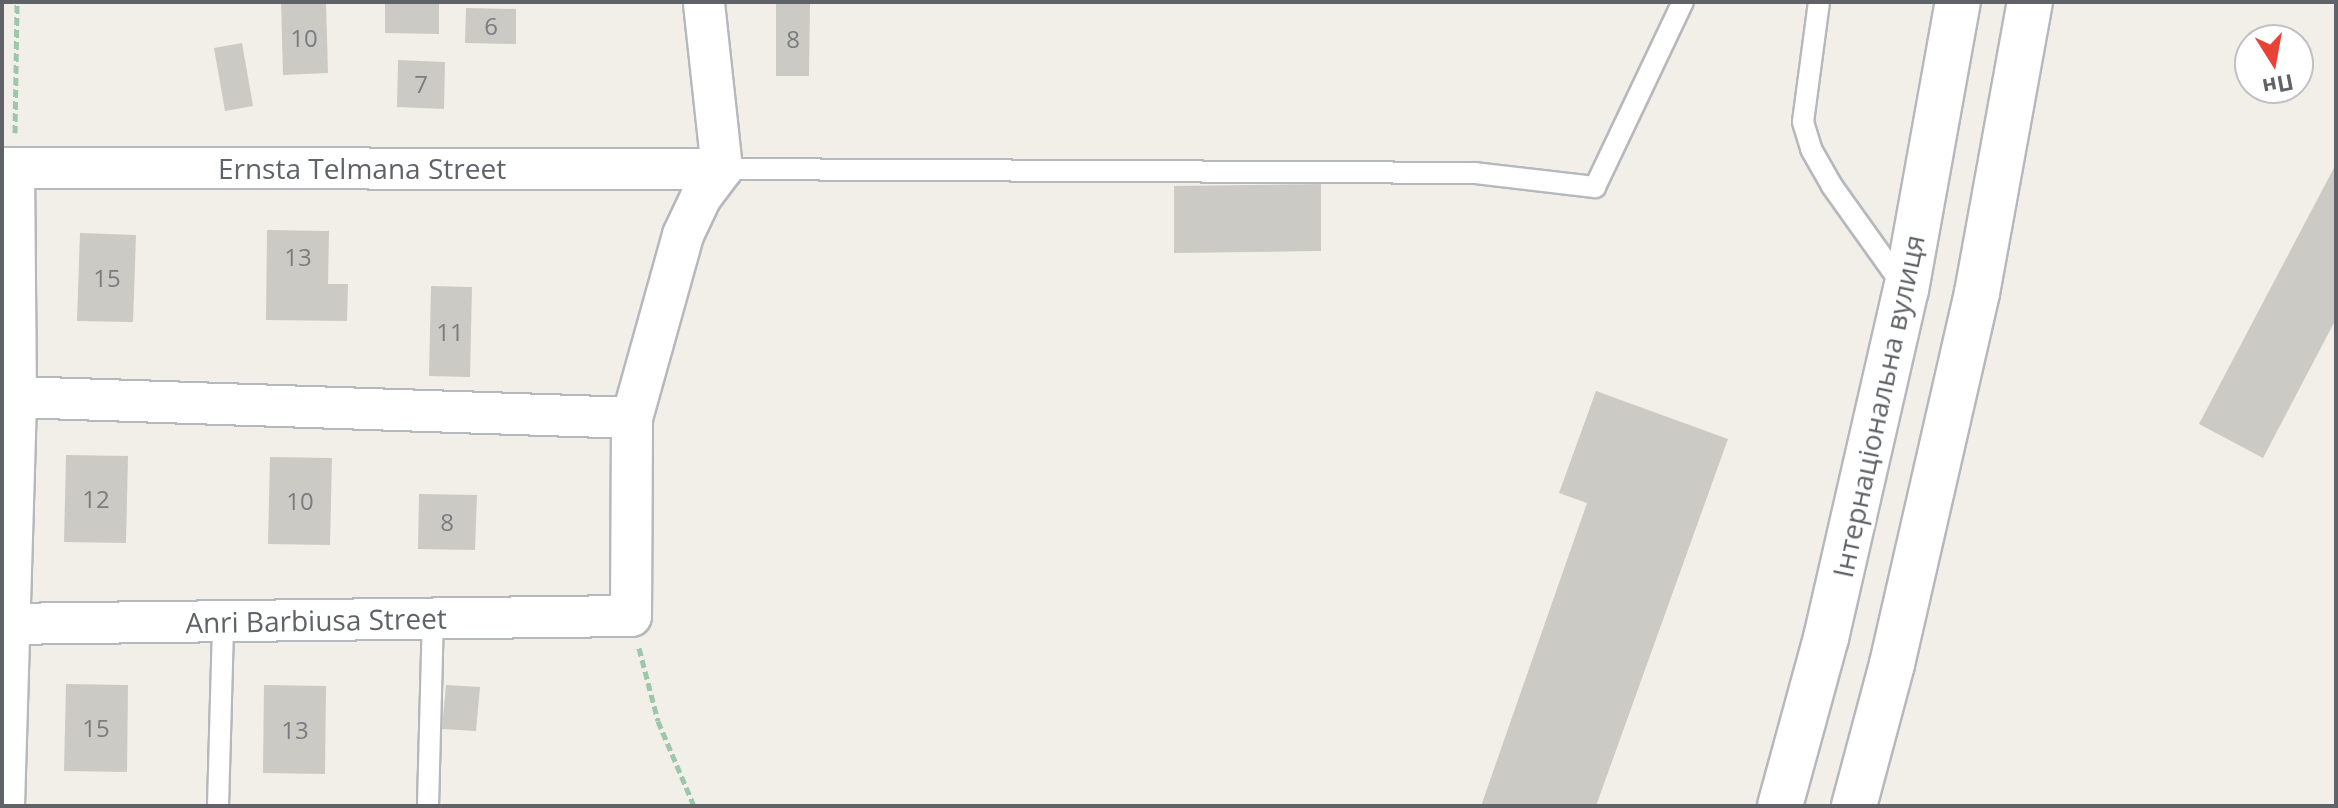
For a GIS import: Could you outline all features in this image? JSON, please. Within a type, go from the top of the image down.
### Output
[{"type":"main road","name":"Інтернаціональна вулиця","points":[[1780,806],[1826,638],[1906,290],[1958,2]]},
{"type":"main road","points":[[1854,806],[1892,664],[1977,293],[2030,2]]},
{"type":"street","points":[[631,616],[632,418],[683,235],[701,197],[722,169],[704,2]]},
{"type":"street","name":"Ernsta Telmana Street","points":[[8,168],[722,169]]},
{"type":"street","points":[[4,806],[9,397],[8,168]]},
{"type":"street","points":[[9,397],[632,418]]},
{"type":"street","name":"Anri Barbiusa Street","points":[[5,624],[631,616]]},
{"type":"lane","points":[[722,169],[1475,173],[1595,187],[1683,2]]},
{"type":"lane","points":[[1819,2],[1803,122],[1811,149],[1832,186],[1906,290]]},
{"type":"lane","points":[[428,806],[433,618]]},
{"type":"lane","points":[[218,806],[223,622]]},
{"type":"path","points":[[8,168],[17,2]]},
{"type":"path","points":[[631,616],[658,721],[694,806]]},
{"type":"building","points":[[281,2],[326,2],[328,73],[283,75]]},
{"type":"building","points":[[385,2],[439,2],[439,34],[385,33]]},
{"type":"building","points":[[776,2],[810,2],[809,76],[776,76]]},
{"type":"building","points":[[466,8],[516,9],[516,44],[465,43]]},
{"type":"building","points":[[242,43],[253,106],[225,111],[214,48]]},
{"type":"building","points":[[398,60],[445,62],[444,109],[397,107]]},
{"type":"building","points":[[2336,164],[2336,319],[2263,458],[2199,424]]},
{"type":"building","points":[[1321,184],[1321,251],[1174,253],[1174,186]]},
{"type":"building","points":[[267,230],[329,231],[328,284],[348,284],[347,321],[266,320]]},
{"type":"building","points":[[80,233],[136,235],[133,322],[77,321]]},
{"type":"building","points":[[431,286],[472,287],[470,377],[429,376]]},
{"type":"building","points":[[1596,391],[1728,439],[1596,806],[1481,806],[1587,503],[1559,493]]},
{"type":"building","points":[[66,455],[128,456],[126,543],[64,542]]},
{"type":"building","points":[[270,457],[332,458],[330,545],[268,544]]},
{"type":"building","points":[[419,494],[477,495],[475,550],[418,549]]},
{"type":"building","points":[[66,684],[128,685],[127,772],[64,771]]},
{"type":"building","points":[[264,685],[326,686],[325,774],[263,773]]},
{"type":"building","points":[[446,685],[480,687],[476,731],[442,729]]}]
